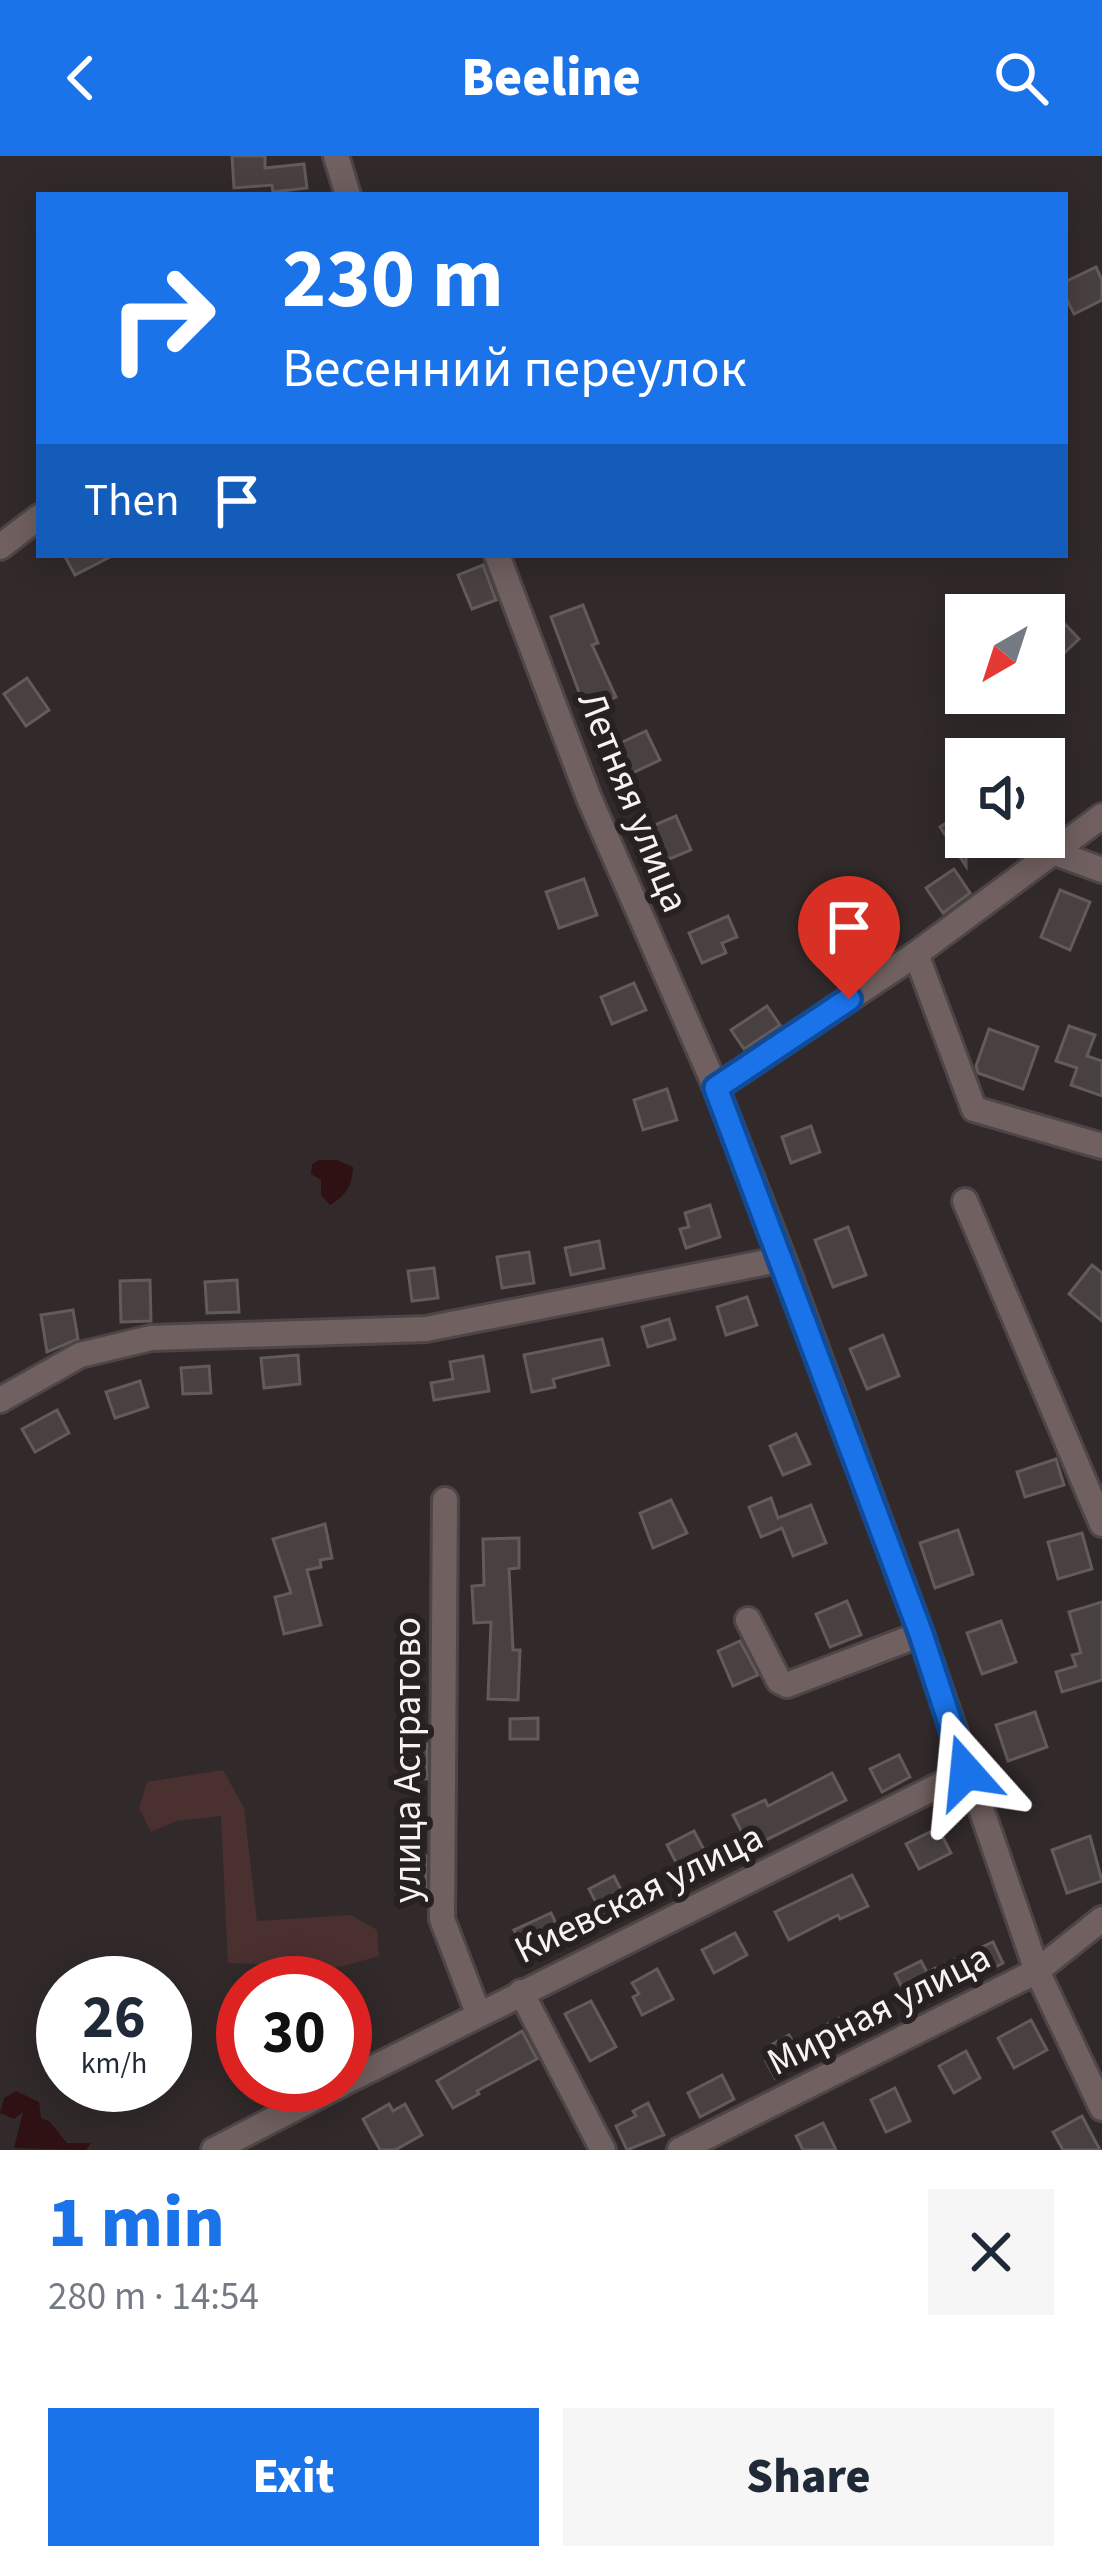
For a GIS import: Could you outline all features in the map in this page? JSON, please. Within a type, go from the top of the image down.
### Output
[{"type":"street","points":[[336,156],[347,192]]},
{"type":"street","points":[[0,547],[36,519]]},
{"type":"street","name":"Летняя улица","points":[[498,558],[589,798],[713,1081],[783,1258],[921,1634],[1037,1971],[1102,2108]]},
{"type":"street","points":[[1065,843],[1102,816]]},
{"type":"street","points":[[1065,856],[1102,870]]},
{"type":"street","points":[[713,1081],[916,954],[1045,858]]},
{"type":"street","points":[[916,954],[974,1109],[1102,1146]]},
{"type":"street","points":[[965,1202],[1102,1525]]},
{"type":"street","points":[[0,1400],[80,1355],[151,1338],[426,1328],[783,1258]]},
{"type":"street","name":"улица Астратово","points":[[446,1500],[442,1919],[478,2013]]},
{"type":"street","points":[[748,1620],[779,1681],[787,1685],[921,1634]]},
{"type":"street","name":"Киевская улица","points":[[372,2068],[966,1772]]},
{"type":"street","name":"Мирная улица","points":[[680,2150],[1037,1971],[1102,1919]]},
{"type":"street","points":[[521,1992],[603,2150]]},
{"type":"street","name":"Киевская улица","points":[[214,2150],[288,2112]]},
{"type":"shaded area","points":[[337,1160],[353,1167],[348,1189],[330,1205],[321,1195],[321,1180],[311,1174],[312,1164]]},
{"type":"shaded area","points":[[223,1770],[244,1808],[257,1921],[351,1915],[377,1930],[379,1956],[228,1956],[221,1816],[176,1821],[151,1832],[139,1808],[147,1782]]},
{"type":"shaded area","points":[[16,2091],[36,2101],[36,2112],[67,2143],[91,2143],[86,2150],[14,2148],[23,2112],[14,2119],[0,2113],[4,2098]]},
{"type":"building","points":[[232,156],[265,156],[265,168],[304,164],[307,188],[273,192],[272,185],[234,188]]},
{"type":"building","points":[[1096,267],[1102,300],[1074,314],[1068,302],[1068,281]]},
{"type":"building","points":[[66,558],[108,558],[75,575]]},
{"type":"building","points":[[483,565],[496,600],[472,609],[458,575]]},
{"type":"building","points":[[583,605],[598,643],[592,645],[616,697],[586,711],[551,617]]},
{"type":"building","points":[[1065,624],[1079,639],[1065,652]]},
{"type":"building","points":[[27,678],[49,710],[26,726],[4,694]]},
{"type":"building","points":[[646,731],[660,760],[626,776],[612,747]]},
{"type":"building","points":[[676,816],[691,850],[657,864],[643,830]]},
{"type":"building","points":[[954,869],[970,893],[943,913],[926,888]]},
{"type":"building","points":[[584,879],[597,915],[559,928],[546,892]]},
{"type":"building","points":[[1060,890],[1090,902],[1070,950],[1041,937]]},
{"type":"building","points":[[728,916],[737,937],[722,943],[726,953],[702,963],[689,933]]},
{"type":"building","points":[[872,928],[888,953],[856,974],[840,949]]},
{"type":"building","points":[[634,983],[646,1010],[612,1024],[601,997]]},
{"type":"building","points":[[767,1006],[780,1025],[744,1049],[731,1030]]},
{"type":"building","points":[[1069,1026],[1095,1035],[1087,1056],[1102,1061],[1102,1096],[1071,1085],[1077,1068],[1056,1061]]},
{"type":"building","points":[[989,1029],[1038,1047],[1023,1089],[978,1073],[976,1066]]},
{"type":"building","points":[[667,1089],[677,1120],[643,1130],[634,1100]]},
{"type":"building","points":[[811,1126],[820,1152],[791,1163],[782,1137]]},
{"type":"building","points":[[710,1205],[720,1237],[686,1248],[680,1229],[689,1227],[685,1213]]},
{"type":"building","points":[[848,1227],[866,1275],[833,1287],[815,1240]]},
{"type":"building","points":[[599,1241],[604,1268],[571,1275],[565,1248]]},
{"type":"building","points":[[529,1252],[534,1283],[502,1288],[497,1257]]},
{"type":"building","points":[[1092,1265],[1102,1273],[1102,1321],[1069,1294]]},
{"type":"building","points":[[434,1268],[438,1298],[412,1301],[408,1271]]},
{"type":"building","points":[[150,1280],[151,1321],[121,1322],[120,1281]]},
{"type":"building","points":[[237,1280],[239,1312],[207,1313],[205,1282]]},
{"type":"building","points":[[747,1297],[757,1325],[726,1335],[717,1307]]},
{"type":"building","points":[[73,1310],[78,1339],[47,1352],[41,1315]]},
{"type":"building","points":[[669,1319],[675,1339],[648,1347],[642,1327]]},
{"type":"building","points":[[883,1335],[899,1376],[867,1389],[850,1349]]},
{"type":"building","points":[[602,1339],[609,1365],[553,1379],[555,1387],[532,1392],[524,1355]]},
{"type":"building","points":[[298,1355],[300,1384],[264,1388],[261,1358]]},
{"type":"building","points":[[483,1356],[489,1391],[434,1400],[431,1383],[453,1379],[450,1362]]},
{"type":"building","points":[[209,1366],[211,1393],[183,1394],[181,1368]]},
{"type":"building","points":[[140,1381],[148,1407],[115,1418],[106,1392]]},
{"type":"building","points":[[57,1410],[69,1433],[35,1452],[22,1429]]},
{"type":"building","points":[[796,1434],[810,1464],[783,1475],[770,1446]]},
{"type":"building","points":[[1056,1459],[1064,1485],[1025,1497],[1017,1472]]},
{"type":"building","points":[[771,1498],[778,1518],[811,1505],[826,1543],[793,1556],[782,1528],[761,1537],[749,1507]]},
{"type":"building","points":[[671,1500],[687,1533],[653,1548],[640,1513]]},
{"type":"building","points":[[325,1524],[332,1558],[307,1570],[321,1625],[284,1634],[275,1597],[291,1593],[273,1539]]},
{"type":"building","points":[[958,1530],[973,1574],[935,1588],[920,1543]]},
{"type":"building","points":[[1082,1533],[1092,1569],[1058,1579],[1048,1542]]},
{"type":"building","points":[[519,1538],[519,1568],[509,1569],[513,1650],[520,1650],[518,1700],[488,1699],[491,1622],[474,1623],[472,1586],[484,1585],[483,1539]]},
{"type":"building","points":[[847,1601],[861,1635],[830,1647],[816,1614]]},
{"type":"building","points":[[1102,1602],[1102,1680],[1062,1692],[1056,1672],[1076,1666],[1072,1655],[1081,1653],[1069,1612]]},
{"type":"building","points":[[1001,1621],[1016,1662],[982,1674],[967,1633]]},
{"type":"building","points":[[740,1641],[758,1675],[733,1686],[718,1651]]},
{"type":"building","points":[[1035,1712],[1047,1747],[1008,1761],[996,1725]]},
{"type":"building","points":[[538,1718],[538,1739],[510,1739],[510,1719]]},
{"type":"building","points":[[404,1743],[427,1744],[427,1779],[403,1778]]},
{"type":"building","points":[[899,1755],[910,1777],[882,1792],[870,1769]]},
{"type":"building","points":[[832,1773],[846,1800],[750,1848],[733,1815],[765,1800],[768,1806]]},
{"type":"building","points":[[938,1828],[951,1853],[919,1869],[906,1844]]},
{"type":"building","points":[[694,1831],[712,1865],[685,1880],[667,1845]]},
{"type":"building","points":[[1090,1836],[1102,1881],[1067,1893],[1052,1850]]},
{"type":"building","points":[[402,1856],[426,1856],[426,1892],[402,1892]]},
{"type":"building","points":[[852,1875],[868,1906],[789,1940],[775,1912]]},
{"type":"building","points":[[614,1876],[630,1908],[605,1920],[589,1889]]},
{"type":"building","points":[[551,1913],[563,1938],[526,1955],[514,1930]]},
{"type":"building","points":[[735,1933],[747,1955],[714,1973],[702,1950]]},
{"type":"building","points":[[993,1942],[1003,1963],[912,2007],[895,1974],[921,1961],[927,1972]]},
{"type":"building","points":[[657,1969],[673,1999],[642,2015],[632,1983]]},
{"type":"building","points":[[591,2001],[616,2047],[590,2061],[565,2014]]},
{"type":"building","points":[[860,2008],[870,2029],[836,2045],[826,2025]]},
{"type":"building","points":[[1031,2020],[1047,2050],[1014,2068],[998,2038]]},
{"type":"building","points":[[522,2031],[537,2059],[453,2108],[437,2081]]},
{"type":"building","points":[[789,2035],[804,2062],[775,2078],[766,2061],[775,2057],[769,2046]]},
{"type":"building","points":[[966,2051],[980,2078],[954,2093],[939,2066]]},
{"type":"building","points":[[722,2075],[734,2099],[700,2117],[688,2093]]},
{"type":"building","points":[[895,2088],[910,2121],[886,2132],[871,2100]]},
{"type":"building","points":[[648,2103],[664,2135],[627,2150],[616,2126]]},
{"type":"building","points":[[389,2104],[393,2111],[405,2104],[422,2135],[395,2150],[380,2150],[363,2119]]},
{"type":"building","points":[[1082,2116],[1100,2150],[1063,2150],[1053,2132]]},
{"type":"building","points":[[823,2123],[836,2150],[803,2150],[796,2136]]},
{"type":"route","points":[[849,999],[716,1088],[921,1634],[966,1772]]}]
